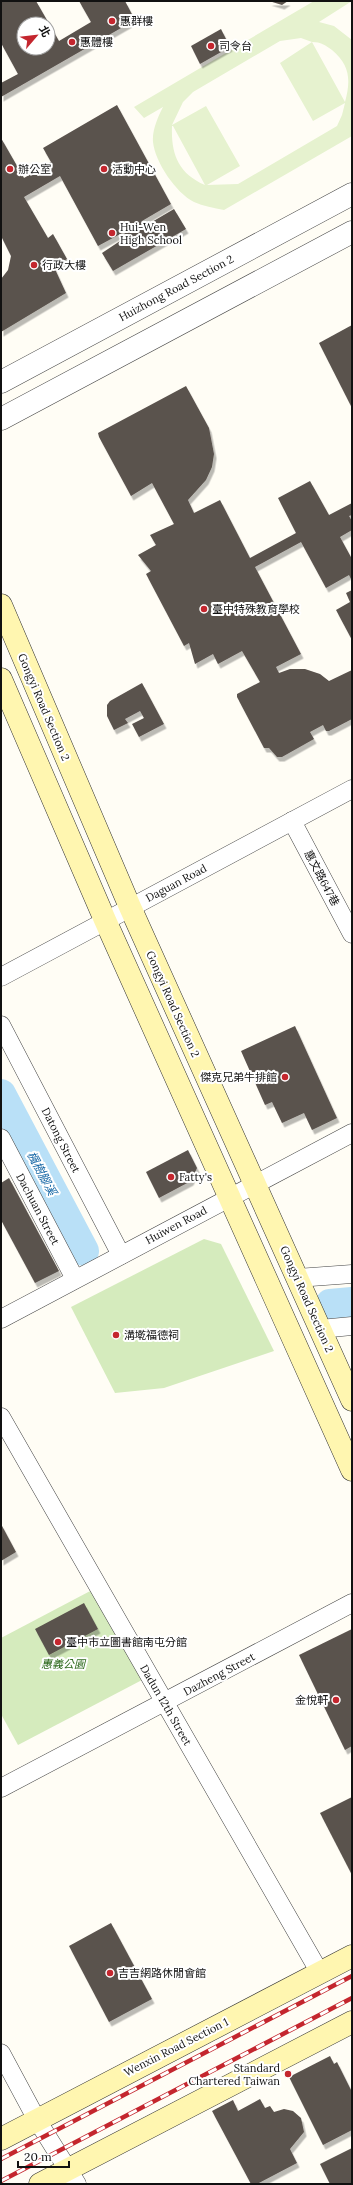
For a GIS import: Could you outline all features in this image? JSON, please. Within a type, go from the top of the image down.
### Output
[{"type":"main road","name":"Gongyi Road Section 2","points":[[1,605],[130,907],[352,1400]]},
{"type":"main road","points":[[3,687],[105,920],[352,1470]]},
{"type":"main road","name":"Wenxin Road Section 1","points":[[1,2139],[352,1956]]},
{"type":"main road","points":[[40,2184],[73,2176],[351,2026]]},
{"type":"street","name":"Huizhong Road Section 2","points":[[1,382],[352,194]]},
{"type":"street","points":[[1,419],[352,232]]},
{"type":"street","name":"Daguan Road","points":[[1,977],[352,789]]},
{"type":"street","name":"惠文路647巷","points":[[292,821],[352,934]]},
{"type":"street","name":"Datong Street","points":[[1,1025],[121,1255]]},
{"type":"street","name":"Huiwen Road","points":[[1,1319],[352,1133]]},
{"type":"street","name":"Dachuan Street","points":[[1,1138],[75,1279]]},
{"type":"street","points":[[297,1278],[352,1274]]},
{"type":"street","points":[[320,1329],[352,1326]]},
{"type":"street","name":"Dadun 12th Street","points":[[1,1417],[320,1973]]},
{"type":"street","name":"Dazheng Street","points":[[1,1788],[352,1604]]},
{"type":"street","points":[[1,2053],[37,2120],[73,2176]]},
{"type":"green space","points":[[314,1],[352,1],[319,22],[334,26],[352,40],[352,136],[224,210],[201,205],[187,198],[180,192],[162,167],[155,150],[153,133],[163,107],[144,118],[134,107]],"holes":[[[301,38],[312,42],[280,63],[313,121],[345,103],[337,126],[238,184],[207,185],[240,166],[206,106],[172,125],[183,102],[193,92],[280,41]],[[312,42],[323,44],[332,50],[346,67],[348,73],[348,87],[345,102]],[[173,126],[205,185],[188,175],[182,168],[175,154],[172,136]]]},
{"type":"green space","points":[[204,1239],[221,1244],[274,1351],[164,1388],[115,1393],[71,1307]]},
{"type":"green space","name":"惠義公園","points":[[94,1589],[142,1680],[18,1745],[1,1714],[1,1638]]},
{"type":"building","name":"惠體樓","points":[[1,1],[36,1],[45,16],[16,16],[16,56],[56,56],[56,36],[59,41],[91,22],[79,1],[125,1],[135,20],[1,97],[1,83],[18,74],[1,43]]},
{"type":"building","points":[[269,1],[288,1],[282,5]]},
{"type":"building","name":"司令台","points":[[221,29],[230,47],[200,64],[191,46]]},
{"type":"building","points":[[117,105],[171,204],[142,221],[145,226],[174,209],[186,229],[113,271],[102,253],[126,237],[124,232],[98,246],[60,176],[24,197],[48,238],[53,234],[67,259],[54,267],[66,293],[1,332],[1,279],[8,270],[11,256],[1,236],[1,138],[24,178],[51,162],[43,148]]},
{"type":"building","points":[[352,325],[352,408],[319,343]]},
{"type":"building","points":[[186,386],[209,428],[214,454],[212,467],[206,480],[188,500],[194,513],[220,500],[250,558],[296,533],[278,498],[310,481],[329,515],[352,503],[352,515],[349,516],[352,521],[352,530],[340,537],[352,559],[352,581],[349,575],[326,588],[301,542],[255,567],[301,654],[276,667],[279,673],[290,669],[305,669],[320,674],[329,681],[352,670],[352,719],[329,731],[326,731],[323,725],[310,732],[314,739],[282,757],[277,757],[269,748],[264,748],[237,697],[237,694],[260,682],[242,651],[218,664],[213,654],[195,664],[189,643],[184,646],[146,574],[151,571],[138,555],[156,545],[150,535],[174,524],[152,483],[131,496],[99,437],[98,433]]},
{"type":"building","points":[[352,590],[352,640],[336,610],[350,602],[346,593]]},
{"type":"building","points":[[142,683],[164,724],[139,737],[132,724],[144,718],[140,711],[125,719],[128,723],[114,730],[107,716],[107,705],[110,701]]},
{"type":"building","name":"傑克兄弟牛排館","points":[[295,1026],[337,1118],[312,1130],[304,1113],[282,1123],[272,1102],[265,1105],[241,1051]]},
{"type":"building","name":"Fatty's","points":[[188,1150],[197,1168],[191,1181],[159,1198],[146,1172]]},
{"type":"building","points":[[9,1178],[59,1271],[35,1283],[1,1220],[1,1183]]},
{"type":"building","points":[[1,1524],[16,1552],[1,1561]]},
{"type":"building","name":"臺中市立圖書館南屯分館","points":[[84,1603],[98,1629],[49,1655],[35,1629]]},
{"type":"building","name":"金悅軒","points":[[352,1629],[352,1746],[345,1750],[299,1655]]},
{"type":"building","points":[[352,1797],[352,1875],[320,1813]]},
{"type":"building","name":"吉吉網路休閒會館","points":[[111,1923],[152,1999],[109,2022],[69,1946]]},
{"type":"building","points":[[330,2056],[334,2064],[337,2062],[352,2092],[352,2130],[323,2145],[289,2077]]},
{"type":"building","points":[[260,2099],[265,2108],[270,2106],[274,2112],[284,2109],[293,2111],[301,2118],[304,2132],[290,2149],[297,2163],[257,2184],[251,2184],[212,2111],[233,2100],[238,2111]]},
{"type":"building","points":[[352,2148],[352,2184],[330,2184],[320,2164]]},
{"type":"waterway","name":"楓樹腳溪","points":[[1,1094],[84,1251]]},
{"type":"waterway","name":"楓樹腳溪","points":[[330,1304],[352,1302]]},
{"type":"railway","points":[[1,2159],[352,1976]]},
{"type":"railway","points":[[1,2181],[352,1998]]},
{"type":"place","name":"惠群樓","points":[[112,21]]},
{"type":"place","name":"惠體樓","points":[[72,42]]},
{"type":"place","name":"司令台","points":[[211,46]]},
{"type":"place","name":"辦公室","points":[[10,169]]},
{"type":"place","name":"活動中心","points":[[104,169]]},
{"type":"place","name":"Hui-Wen High School","points":[[112,233]]},
{"type":"place","name":"行政大樓","points":[[34,265]]},
{"type":"place","name":"臺中特殊教育學校","points":[[204,609]]},
{"type":"place","name":"傑克兄弟牛排館","points":[[285,1077]]},
{"type":"place","name":"Fatty's","points":[[171,1177]]},
{"type":"place","name":"溝墘福德祠","points":[[116,1335]]},
{"type":"place","name":"臺中市立圖書館南屯分館","points":[[58,1642]]},
{"type":"place","name":"金悅軒","points":[[336,1700]]},
{"type":"place","name":"吉吉網路休閒會館","points":[[110,1973]]},
{"type":"place","name":"Standard Chartered Taiwan","points":[[288,2074]]}]
